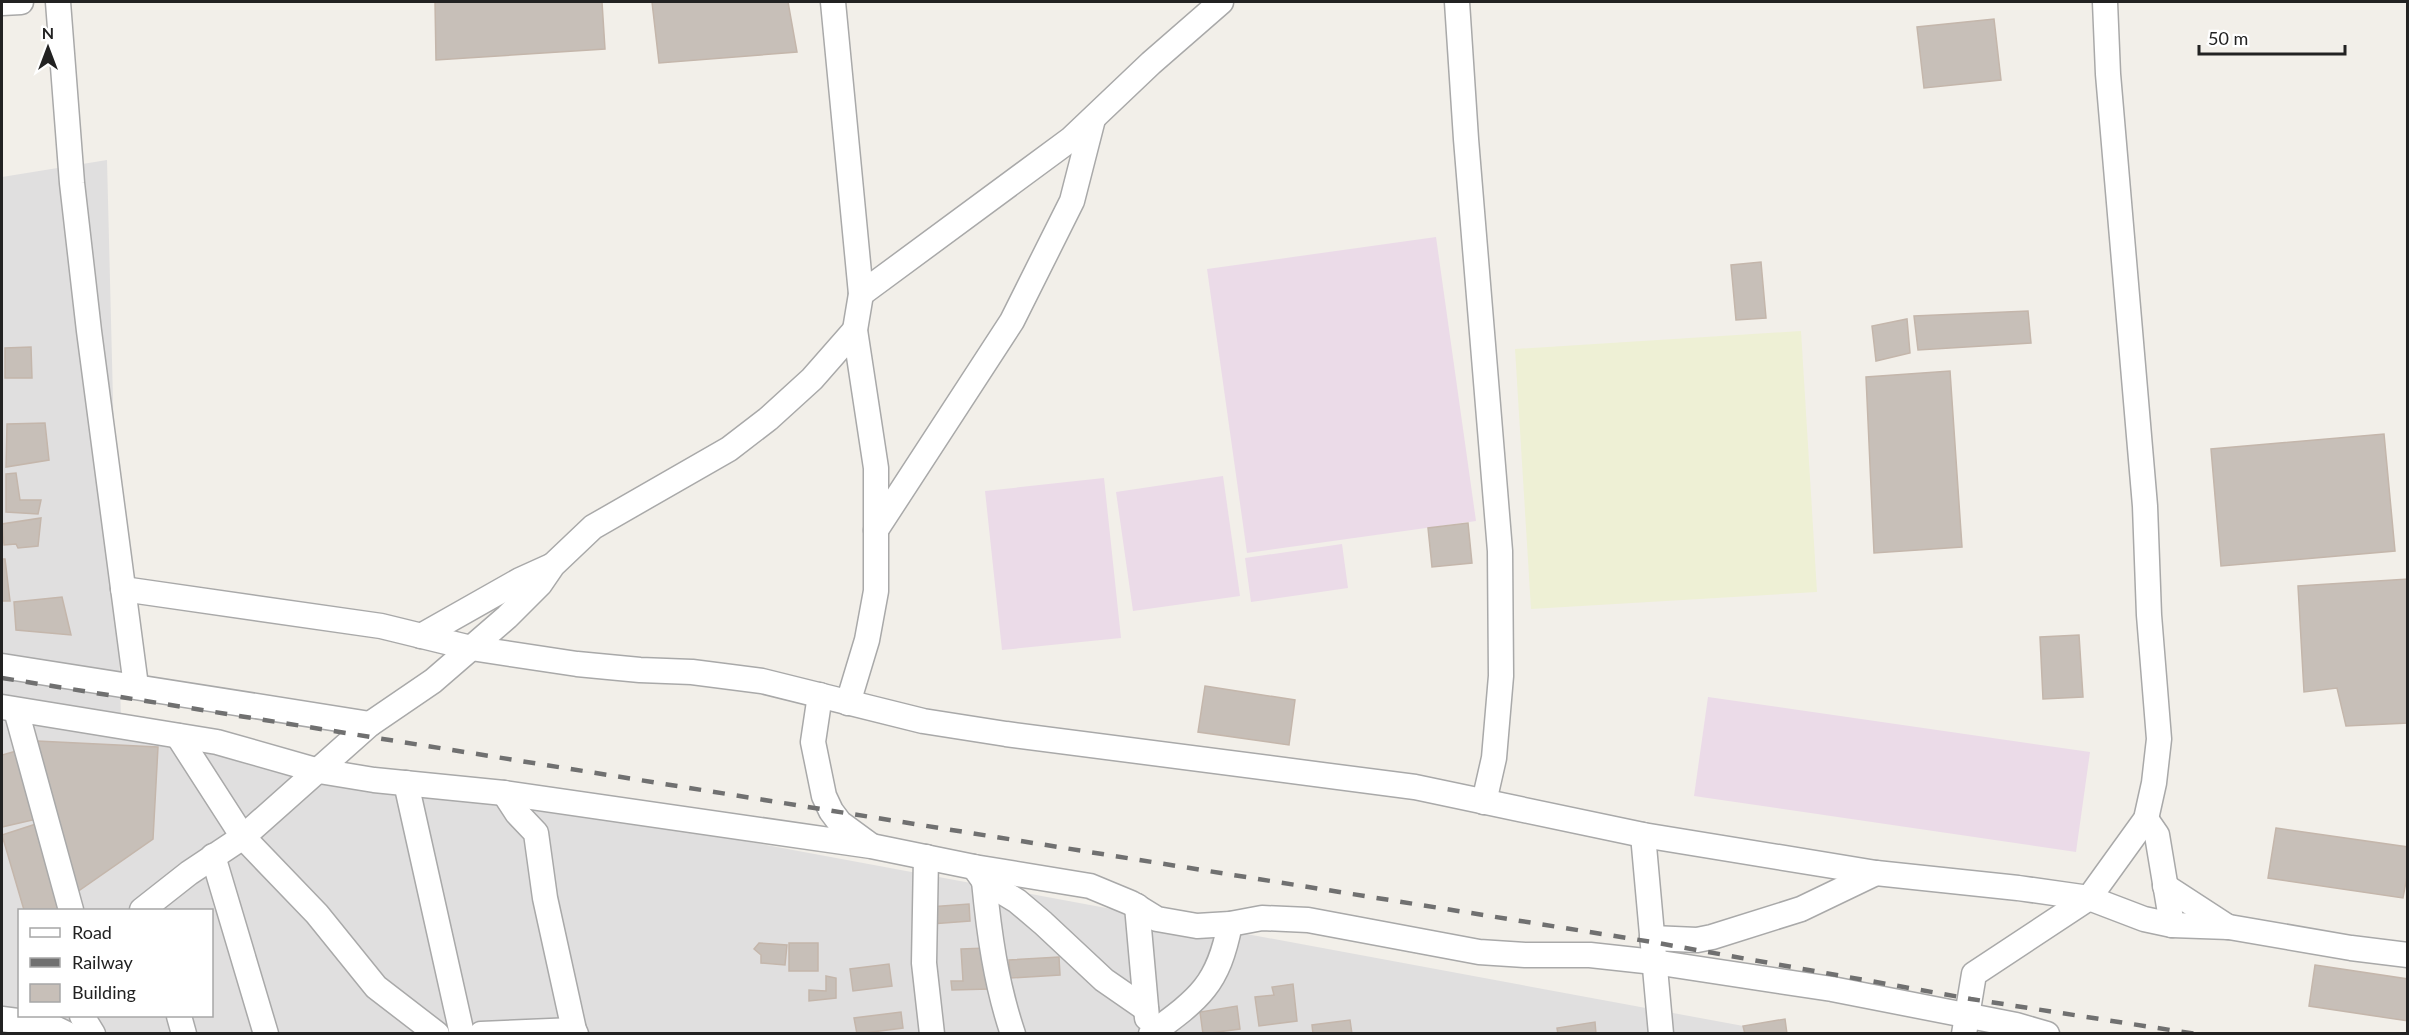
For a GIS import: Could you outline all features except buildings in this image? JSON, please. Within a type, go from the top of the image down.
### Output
[{"type":"street","points":[[2,3],[21,2]]},
{"type":"street","points":[[58,2],[73,194],[88,331],[136,686]]},
{"type":"street","points":[[833,2],[861,294],[855,330],[873,444],[876,530],[876,591],[867,640],[848,703]]},
{"type":"street","points":[[861,294],[1036,166],[1093,119],[1151,63],[1221,2]]},
{"type":"street","points":[[1457,2],[1502,596],[1501,676],[1494,758],[1484,802]]},
{"type":"street","points":[[1966,1024],[1974,974],[2089,898],[2146,819],[2154,783],[2159,739],[2149,615],[2145,506],[2109,86],[2105,2]]},
{"type":"street","points":[[876,530],[1012,321],[1072,201],[1093,119]]},
{"type":"street","points":[[144,909],[213,856],[243,837],[370,724],[433,681],[540,584],[553,565],[593,527],[729,449],[768,419],[812,379],[855,330]]},
{"type":"street","points":[[421,636],[520,580],[553,565]]},
{"type":"street","points":[[123,589],[381,626],[471,648],[577,664],[692,672],[762,681],[923,721],[1006,734],[1415,787],[1642,835],[1876,873],[2089,898],[2144,919],[2172,925],[2229,927],[2408,956]]},
{"type":"street","points":[[2,666],[370,724]]},
{"type":"street","points":[[820,695],[813,742],[824,796],[840,824],[871,846]]},
{"type":"street","points":[[71,909],[9,709],[217,742],[319,771],[504,793],[871,846],[926,857],[979,874],[1090,886],[1137,906],[1157,919],[1197,926],[1230,924],[1262,918],[1308,920],[1479,952],[1590,955],[1653,950],[1712,937],[1801,909],[1876,873]]},
{"type":"street","points":[[178,736],[243,837],[317,914],[376,987],[437,1034]]},
{"type":"street","points":[[406,783],[462,1034]]},
{"type":"street","points":[[482,1034],[575,1032],[545,897],[536,833],[517,813],[504,793]]},
{"type":"street","points":[[2146,819],[2157,835],[2172,925]]},
{"type":"street","points":[[1642,835],[1661,1034]]},
{"type":"street","points":[[213,856],[266,1034]]},
{"type":"street","points":[[926,857],[924,963],[932,1034]]},
{"type":"street","points":[[979,874],[1043,922],[1104,980],[1146,1009]]},
{"type":"street","points":[[979,874],[1002,1001],[1013,1034]]},
{"type":"street","points":[[2165,886],[2229,927]]},
{"type":"street","points":[[1137,906],[1150,1034],[1195,1000],[1213,980],[1224,952],[1230,924]]},
{"type":"street","points":[[1653,950],[1832,988],[1966,1024],[2047,1034]]},
{"type":"street","points":[[83,1017],[93,1034]]},
{"type":"street","points":[[178,1017],[184,1034]]},
{"type":"street","points":[[2,1019],[33,1023],[67,1034]]},
{"type":"shaded area","points":[[107,160],[121,721],[178,736],[1781,1033],[2,1034],[2,177]]},
{"type":"shaded area","points":[[1436,237],[1476,521],[1247,553],[1207,269]]},
{"type":"shaded area","points":[[1223,476],[1240,596],[1133,611],[1116,492]]},
{"type":"shaded area","points":[[1104,478],[1121,638],[1002,650],[985,491]]},
{"type":"shaded area","points":[[1342,544],[1348,588],[1251,602],[1245,558]]},
{"type":"shaded area","points":[[1708,697],[2090,752],[2076,852],[1694,796]]},
{"type":"green space","points":[[1801,331],[1817,592],[1531,609],[1515,349]]},
{"type":"railway","points":[[2,678],[1652,942],[1971,999],[2196,1034]]}]
